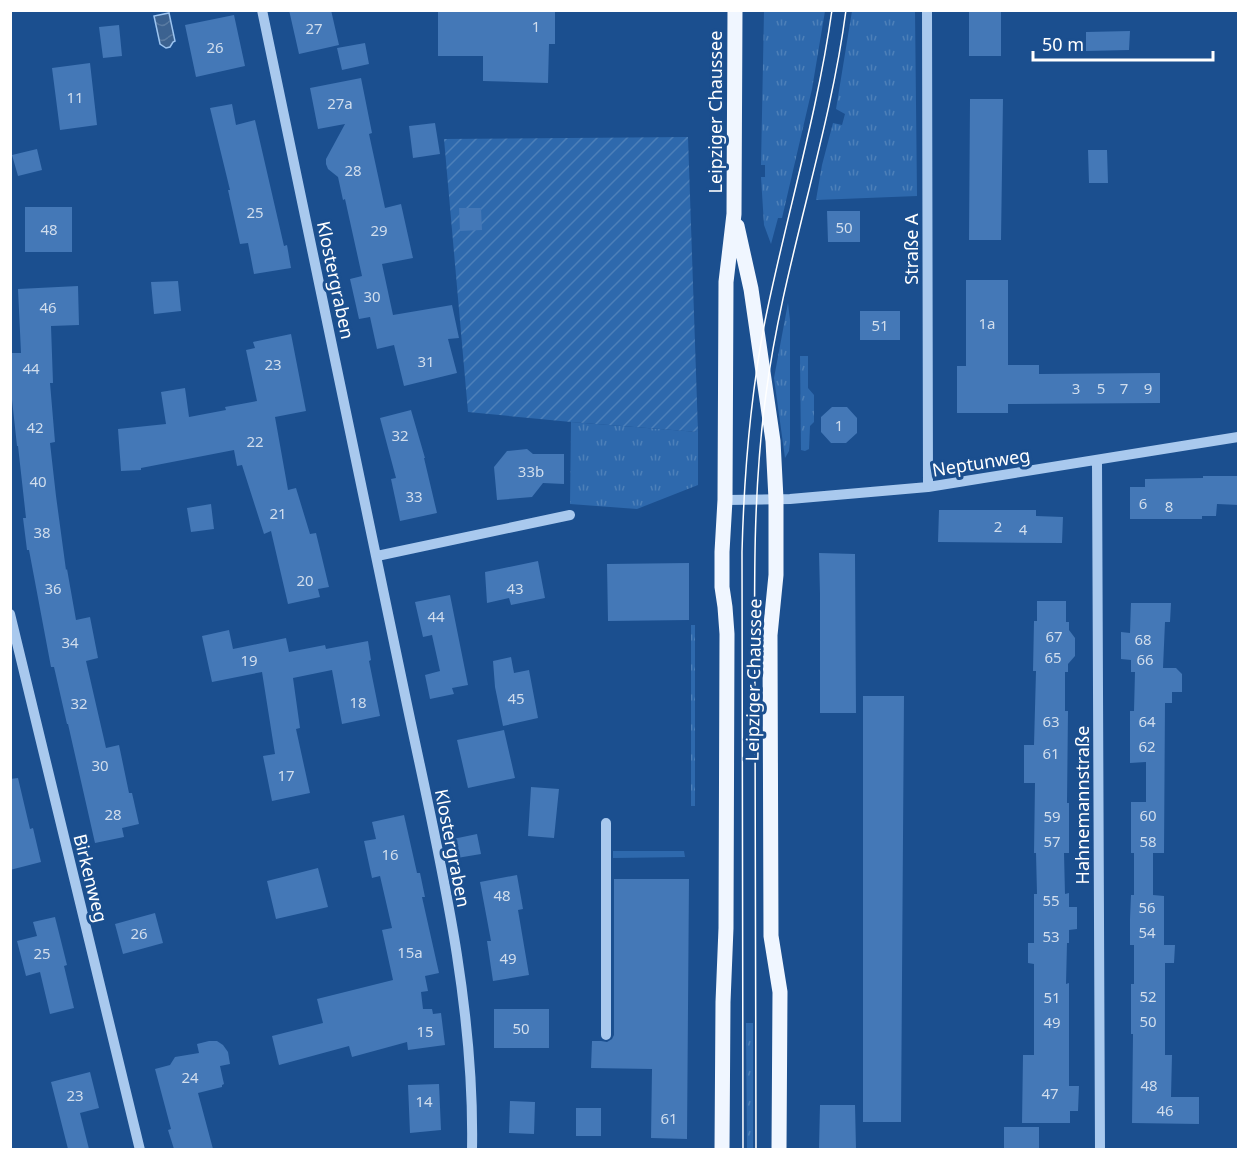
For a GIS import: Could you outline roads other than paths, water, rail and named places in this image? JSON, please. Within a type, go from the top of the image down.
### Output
[{"type":"main road","name":"Leipziger Chaussee","points":[[722,1149],[726,928],[727,634],[722,587],[722,552],[725,500],[726,282],[734,214],[735,10]]},
{"type":"main road","name":"Leipziger Chaussee","points":[[734,214],[751,289],[773,441],[776,499],[776,575],[770,635],[771,913],[772,946],[780,992],[779,1149]]},
{"type":"street","name":"Klostergraben","points":[[262,10],[377,556],[454,939],[469,1052],[472,1149]]},
{"type":"street","name":"Straße A","points":[[927,10],[928,488]]},
{"type":"street","name":"Neptunweg","points":[[725,500],[776,499],[928,488],[1239,437]]},
{"type":"street","name":"Hahnemannstraße","points":[[1097,461],[1100,1149]]},
{"type":"street","points":[[377,556],[570,515]]},
{"type":"street","name":"Birkenweg","points":[[10,614],[140,1149]]},
{"type":"street","points":[[606,824],[606,1035]]},
{"type":"water","points":[[169,13],[175,41],[166,48],[160,44],[154,16]]},
{"type":"tram line","points":[[743,1150],[742,552],[746,465],[755,379],[765,321],[810,128],[832,10]]},
{"type":"tram line","points":[[756,1150],[755,599],[756,517],[761,435],[783,297],[829,107],[846,10]]}]
